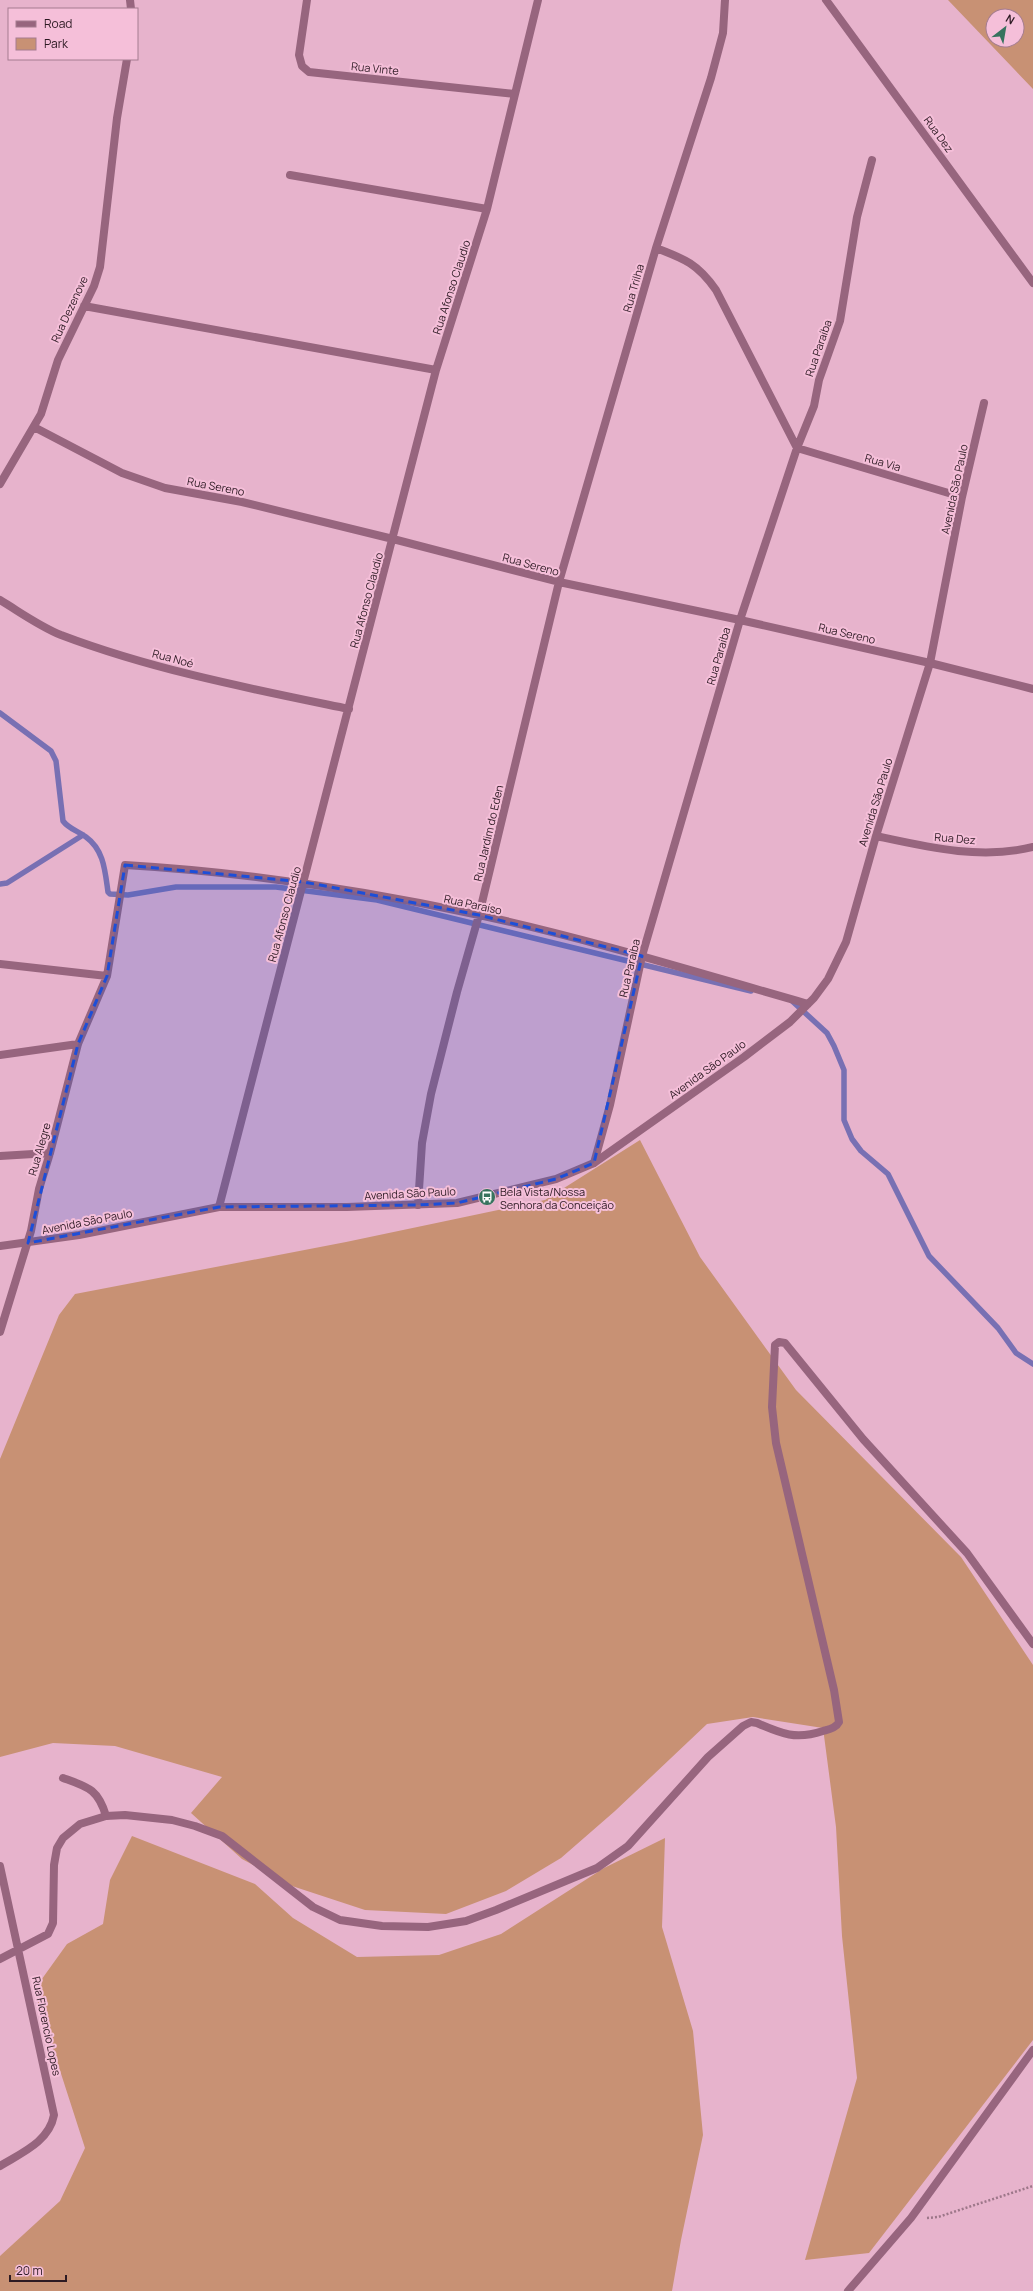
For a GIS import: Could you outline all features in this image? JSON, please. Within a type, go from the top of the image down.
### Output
[{"type":"street","name":"Rua Vinte","points":[[307,0],[299,55],[302,66],[310,72],[515,94]]},
{"type":"street","name":"Rua Afonso Claudio","points":[[219,1207],[394,538],[436,370],[487,209],[538,0]]},
{"type":"street","name":"Rua Trilha","points":[[559,582],[656,248],[717,56],[723,33],[725,0]]},
{"type":"street","name":"Rua Dez","points":[[826,0],[1033,283]]},
{"type":"street","name":"Rua Dezenove","points":[[0,484],[41,414],[58,360],[84,306],[100,267],[117,118],[127,60]]},
{"type":"street","name":"Rua Paraíba","points":[[594,1163],[610,1105],[642,956],[740,620],[797,448],[814,406],[819,380],[840,320],[858,217],[872,160]]},
{"type":"street","points":[[290,174],[487,209]]},
{"type":"street","points":[[656,248],[688,260],[705,272],[716,290],[797,448]]},
{"type":"street","points":[[84,306],[436,370]]},
{"type":"street","name":"Avenida São Paulo","points":[[0,1246],[28,1243],[219,1207],[418,1205],[457,1203],[556,1179],[594,1163],[744,1057],[790,1022],[808,1004],[828,979],[846,942],[876,836],[930,663],[962,497],[984,403]]},
{"type":"street","name":"Rua Sereno","points":[[34,427],[109,467],[137,479],[165,488],[242,502],[394,538],[559,582],[740,620],[930,663],[1033,689]]},
{"type":"street","name":"Rua Via","points":[[797,448],[962,497]]},
{"type":"street","name":"Rua Jardim do Eden","points":[[418,1205],[422,1143],[431,1094],[457,992],[479,915],[559,582]]},
{"type":"street","name":"Rua Noé","points":[[0,600],[60,634],[140,660],[252,689],[349,709]]},
{"type":"street","name":"Rua Dez","points":[[876,836],[936,848],[964,851],[997,852],[1033,847]]},
{"type":"street","name":"Rua Paraíso","points":[[125,865],[184,869],[304,882],[479,915],[642,956],[808,1004]]},
{"type":"street","name":"Rua Alegre","points":[[0,1332],[28,1243],[39,1189],[50,1153],[78,1044],[107,976],[125,865]]},
{"type":"street","points":[[0,964],[107,976]]},
{"type":"street","points":[[0,1055],[78,1044]]},
{"type":"street","points":[[0,1156],[50,1153]]},
{"type":"street","points":[[0,1959],[19,1948],[43,1938],[52,1928],[54,1908],[54,1865],[58,1848],[63,1838],[80,1824],[106,1816],[125,1815],[172,1820],[195,1826],[222,1836],[313,1907],[340,1920],[382,1926],[428,1927],[466,1921],[597,1868],[628,1846],[708,1757],[743,1726],[751,1722],[796,1736],[814,1734],[835,1728],[839,1722],[834,1690],[776,1443],[772,1407],[775,1345],[779,1342],[785,1343],[863,1439],[967,1554],[1033,1644]]},
{"type":"street","points":[[63,1778],[88,1787],[95,1792],[101,1799],[106,1816]]},
{"type":"street","name":"Rua Florencio Lopes","points":[[0,1866],[54,2115],[51,2128],[45,2137],[0,2166]]},
{"type":"street","points":[[848,2291],[911,2218],[1033,2050]]},
{"type":"path","points":[[911,2218],[938,2217],[1033,2186]]},
{"type":"highlighted area","points":[[125,865],[304,882],[479,915],[642,956],[594,1163],[556,1179],[457,1203],[418,1205],[219,1207],[28,1243],[78,1044],[107,976]]},
{"type":"green space","points":[[948,0],[1033,0],[1033,89],[994,48],[1025,48],[1025,8],[985,8],[985,39]]},
{"type":"green space","points":[[640,1140],[700,1257],[796,1390],[961,1557],[1033,1665],[1033,2040],[869,2253],[805,2260],[857,2078],[842,1936],[836,1827],[823,1728],[753,1717],[707,1724],[615,1811],[561,1858],[506,1891],[446,1914],[365,1910],[292,1886],[242,1859],[191,1813],[222,1777],[115,1746],[53,1743],[0,1757],[0,1459],[59,1315],[75,1294],[346,1242],[545,1200]]},
{"type":"green space","points":[[132,1836],[255,1884],[293,1918],[357,1957],[439,1955],[501,1934],[604,1868],[665,1838],[662,1927],[693,2031],[703,2135],[672,2291],[0,2291],[0,2256],[60,2201],[85,2148],[34,1990],[67,1944],[103,1924],[110,1880]]},
{"type":"waterway","points":[[0,713],[51,751],[56,761],[63,821],[65,824],[86,837],[97,848],[103,862],[108,892],[110,894],[128,895],[176,887],[276,887],[377,900],[751,991]]},
{"type":"waterway","points":[[0,884],[7,883],[83,835]]},
{"type":"waterway","points":[[791,1000],[827,1033],[844,1070],[844,1120],[852,1139],[861,1151],[888,1174],[929,1256],[998,1328],[1016,1353],[1033,1364]]},
{"type":"place","name":"Bela Vista/Nossa Senhora da Conceição","points":[[487,1197]]}]
